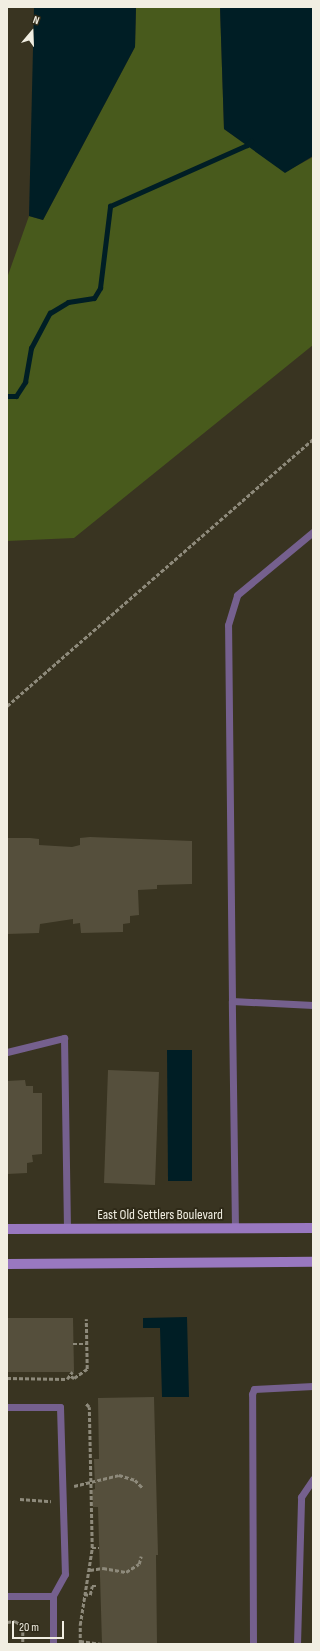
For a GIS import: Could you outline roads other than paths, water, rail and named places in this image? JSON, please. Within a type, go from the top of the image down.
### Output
[{"type":"main road","name":"East Old Settlers Boulevard","points":[[7,1229],[313,1228]]},
{"type":"main road","points":[[7,1264],[313,1262]]},
{"type":"lane","points":[[234,1228],[228,625],[237,595],[313,532]]},
{"type":"lane","points":[[232,1001],[313,1005]]},
{"type":"lane","points":[[7,1052],[64,1038],[67,1229]]},
{"type":"lane","points":[[253,1644],[252,1394],[254,1389],[313,1386]]},
{"type":"lane","points":[[7,1407],[60,1407],[65,1574],[53,1596],[53,1644]]},
{"type":"lane","points":[[297,1644],[301,1497],[313,1479]]},
{"type":"lane","points":[[7,1596],[53,1596]]},
{"type":"water","points":[[34,7],[136,7],[135,47],[43,220],[29,216]]},
{"type":"water","points":[[220,7],[313,7],[313,156],[285,173],[224,129]]},
{"type":"water","points":[[167,1050],[192,1050],[192,1181],[168,1181]]},
{"type":"water","points":[[187,1317],[189,1397],[162,1397],[160,1328],[143,1328],[143,1318]]},
{"type":"waterway","points":[[7,396],[16,396],[25,382],[31,348],[50,313],[68,302],[94,298],[100,288],[110,206],[247,145],[251,141]]}]
